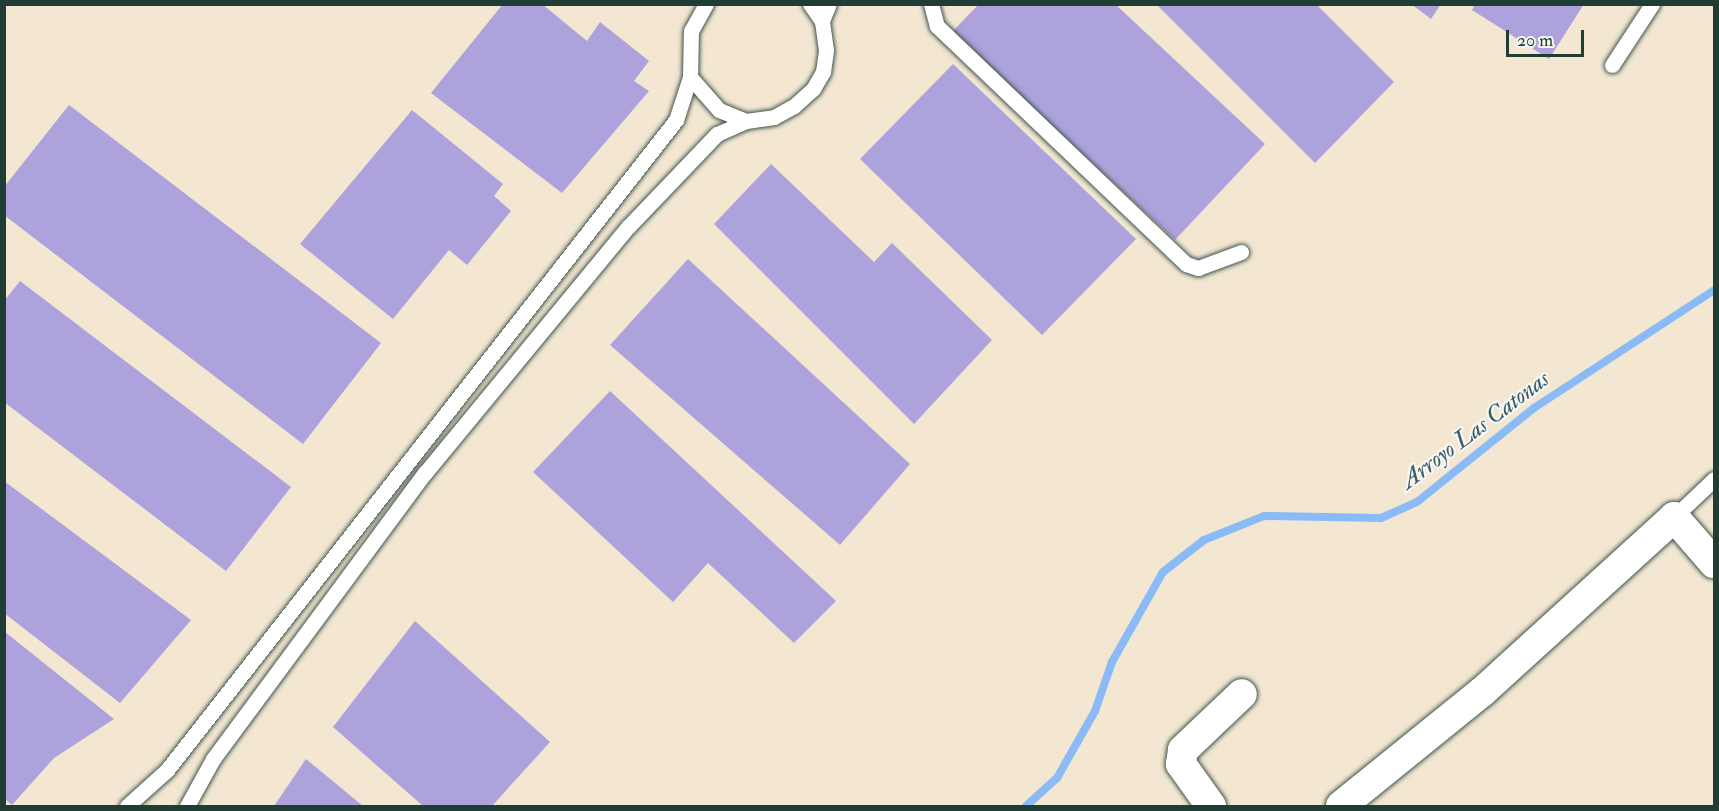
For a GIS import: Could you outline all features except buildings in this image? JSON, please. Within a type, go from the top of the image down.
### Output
[{"type":"street","points":[[1341,807],[1482,692],[1674,517],[1714,564]]},
{"type":"street","points":[[1211,807],[1181,764],[1183,750],[1242,693]]},
{"type":"lane","points":[[187,807],[213,759],[425,473],[692,155],[717,134],[746,121],[774,117],[794,106],[813,89],[823,72],[826,50],[822,21],[810,4]]},
{"type":"lane","points":[[822,21],[829,4]]},
{"type":"lane","points":[[931,4],[937,26],[1186,264],[1198,268],[1241,252]]},
{"type":"lane","points":[[1612,65],[1652,4]]},
{"type":"lane","points":[[127,807],[167,770],[676,120],[690,77],[691,31],[703,5]]},
{"type":"lane","points":[[690,77],[719,110],[746,121]]},
{"type":"lane","points":[[1674,517],[1714,478]]},
{"type":"waterway","name":"Arroyo Las Catonas","points":[[1026,806],[1057,778],[1095,711],[1112,662],[1163,572],[1204,540],[1264,516],[1381,518],[1417,502],[1534,408],[1714,290]]}]
